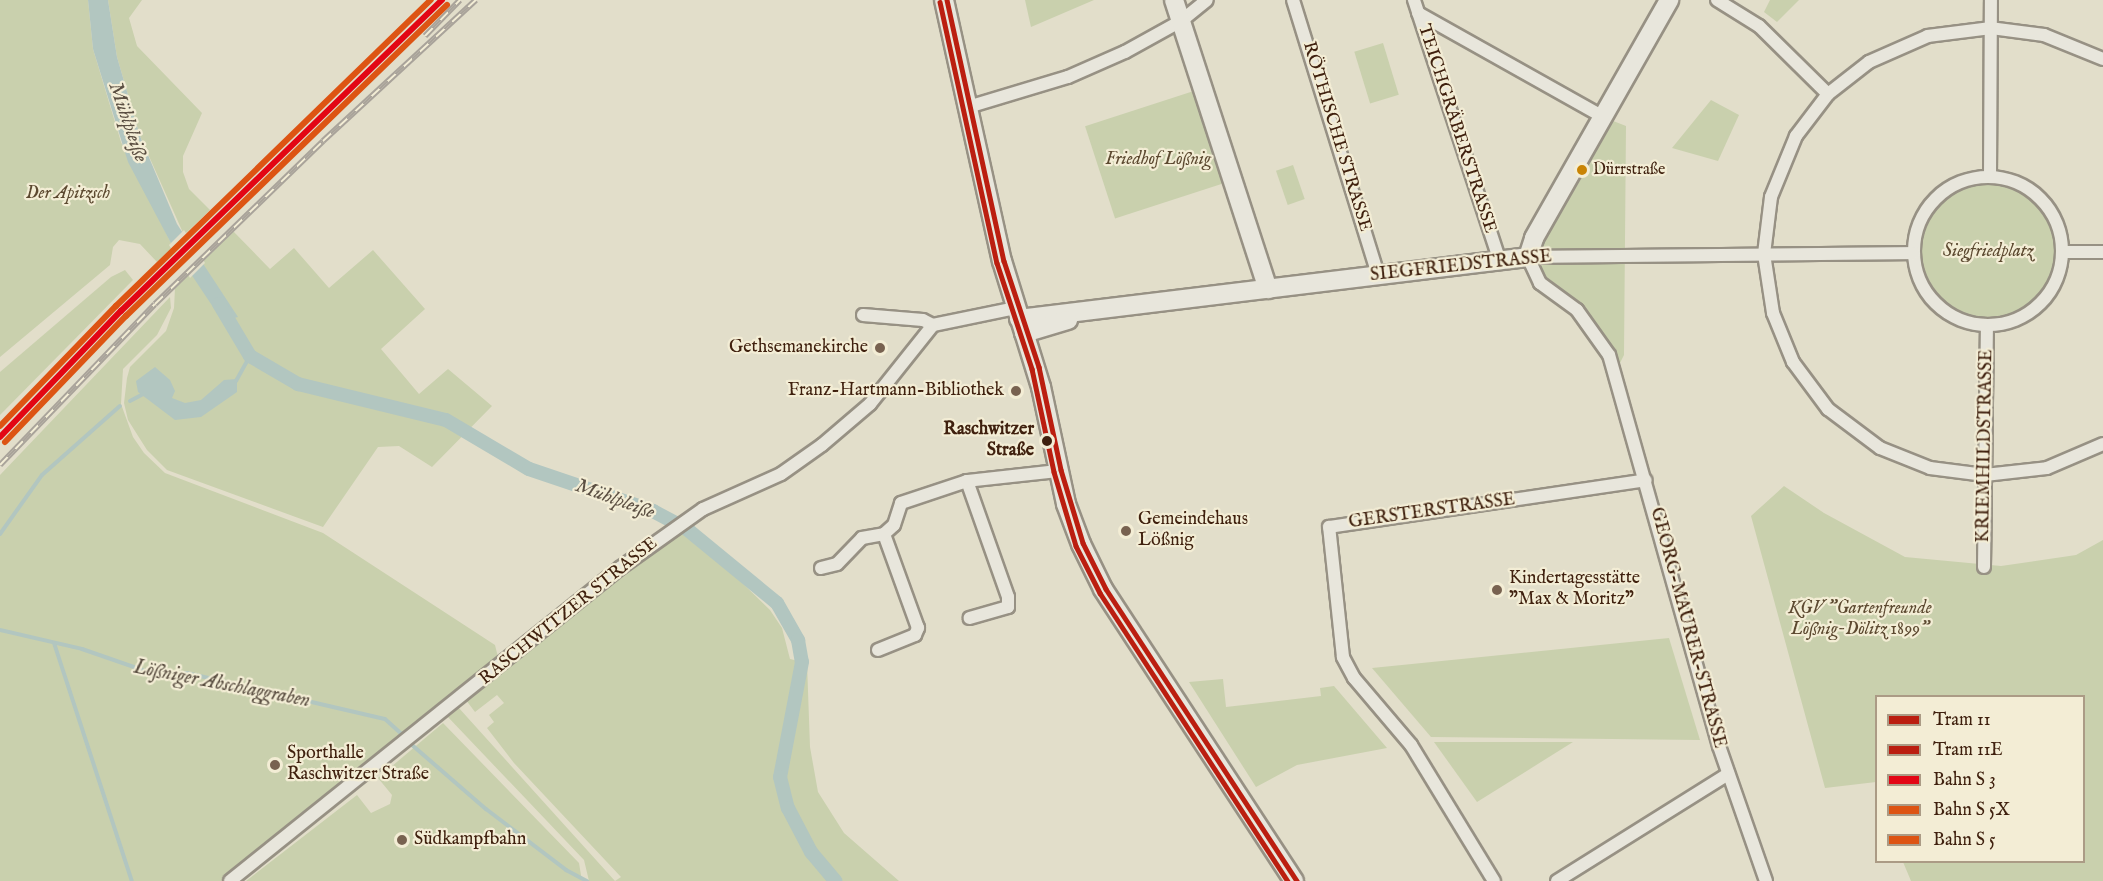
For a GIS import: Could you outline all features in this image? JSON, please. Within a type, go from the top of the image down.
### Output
[{"type":"main road","points":[[944,0],[1020,320],[1041,387],[1069,514],[1103,589],[1294,881]]},
{"type":"main road","points":[[1174,0],[1268,289]]},
{"type":"main road","points":[[1528,257],[1534,238],[1669,0]]},
{"type":"main road","name":"SIEGFRIEDSTRASSE","points":[[1020,320],[1528,257]]},
{"type":"street","points":[[968,107],[1068,77],[1181,21],[1207,0]]},
{"type":"street","name":"RÖTHISCHE STRASSE","points":[[1293,0],[1378,274]]},
{"type":"street","name":"TEICHGRÄBERSTRASSE","points":[[1414,0],[1499,259]]},
{"type":"street","points":[[1717,0],[1759,26],[1828,94]]},
{"type":"street","points":[[1990,177],[1991,0]]},
{"type":"street","points":[[1419,13],[1603,117]]},
{"type":"street","points":[[2101,53],[2044,35],[1991,28],[1953,30],[1907,43],[1869,62],[1828,94],[1796,136],[1779,170],[1768,206],[1764,254],[1770,304],[1783,342],[1799,372],[1828,409],[1861,436],[1901,458],[1941,471],[1985,476],[2047,468],[2103,444]]},
{"type":"street","points":[[1990,177],[2019,184],[2042,200],[2055,219],[2063,252],[2055,283],[2039,305],[2011,322],[1987,325],[1956,318],[1933,301],[1920,280],[1914,253],[1920,222],[1938,197],[1958,184],[1990,177]]},
{"type":"street","points":[[2063,252],[2103,252]]},
{"type":"street","name":"SIEGFRIEDSTRASSE","points":[[1528,257],[1914,253]]},
{"type":"street","name":"GEORG-MAURER-STRASSE","points":[[1528,257],[1540,283],[1564,299],[1590,325],[1615,374],[1728,774],[1766,881]]},
{"type":"street","points":[[863,315],[923,320],[933,325],[1020,320]]},
{"type":"street","name":"RASCHWITZER STRASSE","points":[[230,881],[409,741],[620,568],[693,516],[794,467],[830,439],[870,404],[933,325]]},
{"type":"street","name":"KRIEMHILDSTRASSE","points":[[1984,567],[1987,325]]},
{"type":"street","points":[[821,568],[837,564],[862,538],[884,534],[894,525],[901,503],[967,481],[1058,471]]},
{"type":"street","name":"GERSTERSTRASSE","points":[[1494,881],[1411,746],[1354,678],[1343,657],[1329,528],[1646,480]]},
{"type":"street","points":[[967,481],[1008,597],[1008,607],[970,618]]},
{"type":"street","points":[[878,650],[915,635],[918,628],[884,534]]},
{"type":"street","points":[[1557,881],[1728,774]]},
{"type":"green space","name":"Der Apitzsch","points":[[0,0],[88,0],[93,49],[121,142],[173,247],[157,262],[140,244],[119,240],[113,247],[110,265],[0,357]]},
{"type":"green space","name":"Der Apitzsch","points":[[108,0],[142,0],[129,18],[137,46],[202,113],[183,156],[183,172],[189,189],[210,210],[184,235],[140,136],[117,57]]},
{"type":"green space","points":[[1025,0],[1094,0],[1031,27]]},
{"type":"green space","points":[[1770,0],[1799,0],[1777,22],[1764,12]]},
{"type":"green space","points":[[1383,43],[1399,95],[1370,103],[1354,52]]},
{"type":"green space","name":"Friedhof Lößnig","points":[[1203,88],[1233,180],[1115,219],[1085,126]]},
{"type":"green space","points":[[1711,100],[1739,115],[1718,161],[1672,148]]},
{"type":"green space","points":[[1603,117],[1626,126],[1624,355],[1615,373],[1590,325],[1551,291],[1528,257]]},
{"type":"green space","points":[[1293,165],[1305,199],[1288,205],[1276,171]]},
{"type":"green space","name":"Siegfriedplatz","points":[[1988,183],[2015,188],[2027,194],[2037,203],[2046,213],[2052,225],[2057,252],[2052,279],[2046,291],[2037,301],[2027,310],[2015,316],[1988,321],[1961,316],[1949,310],[1939,301],[1930,291],[1924,279],[1919,252],[1924,225],[1930,213],[1939,203],[1949,194],[1961,188]]},
{"type":"green space","points":[[233,231],[270,269],[294,248],[329,288],[373,250],[425,309],[381,349],[419,394],[448,369],[492,406],[432,467],[399,446],[378,447],[323,527],[167,470],[147,450],[128,420],[124,403],[130,367],[166,331],[174,308],[175,288]]},
{"type":"green space","points":[[125,270],[133,280],[0,415],[0,372],[111,277]]},
{"type":"green space","points":[[170,297],[171,308],[157,335],[123,369],[121,404],[133,437],[144,453],[165,473],[323,533],[495,645],[499,661],[221,881],[0,881],[0,475]]},
{"type":"green space","name":"KGV \"Gartenfreunde Lößnig-Dölitz 1899\"","points":[[1784,486],[1824,513],[1905,557],[2001,566],[2076,555],[2103,540],[2103,881],[1911,881],[1903,863],[2085,863],[2085,695],[1875,695],[1875,782],[1825,788],[1751,516]]},
{"type":"green space","points":[[681,533],[722,563],[770,610],[782,628],[790,659],[807,663],[810,747],[818,792],[844,833],[899,881],[615,881],[621,877],[514,763],[487,728],[494,722],[489,715],[504,703],[497,695],[475,712],[466,700],[623,573]]},
{"type":"green space","points":[[1669,638],[1700,740],[1431,737],[1372,668]]},
{"type":"green space","points":[[1223,679],[1226,707],[1321,696],[1320,688],[1334,686],[1387,748],[1297,765],[1256,787],[1189,682]]},
{"type":"green space","points":[[458,707],[615,881],[589,881],[584,860],[447,716]]},
{"type":"green space","name":"Südkampfbahn","points":[[443,723],[579,863],[582,881],[246,881],[357,795],[371,813],[390,804],[392,795],[378,778]]},
{"type":"green space","points":[[1434,742],[1573,742],[1477,802]]},
{"type":"water","points":[[88,0],[108,0],[117,57],[140,136],[177,224],[238,317],[230,319],[225,325],[173,247],[128,162],[93,49]]},
{"type":"water","points":[[155,367],[170,380],[175,391],[172,398],[185,403],[201,400],[224,380],[237,379],[237,392],[201,417],[175,420],[138,392],[136,381]]},
{"type":"pier","points":[[184,230],[205,263],[190,278],[169,245]]},
{"type":"waterway","name":"Mühlpleiße","points":[[219,304],[250,356],[298,384],[446,420],[529,469],[653,511],[688,530],[777,603],[798,640],[802,662],[780,777],[788,808],[811,852],[835,881]]},
{"type":"waterway","name":"Lößniger Abschlaggraben","points":[[236,381],[250,356]]},
{"type":"waterway","name":"Lößniger Abschlaggraben","points":[[130,401],[143,394]]},
{"type":"waterway","name":"Lößniger Abschlaggraben","points":[[0,534],[42,475],[120,406]]},
{"type":"waterway","name":"Lößniger Abschlaggraben","points":[[0,630],[82,649],[157,675],[187,673],[385,719],[404,736]]},
{"type":"waterway","points":[[54,643],[132,881]]},
{"type":"waterway","name":"Lößniger Abschlaggraben","points":[[412,745],[486,809],[566,870],[587,881]]},
{"type":"railway","points":[[425,36],[460,0]]},
{"type":"railway","points":[[0,465],[155,304],[323,141],[476,0]]},
{"type":"tram line","name":"11","points":[[947,0],[1004,261],[1039,367],[1061,470],[1083,543],[1106,589],[1297,881]]},
{"type":"tram line","name":"11E","points":[[940,2],[997,263],[1032,369],[1054,472],[1076,546],[1100,593],[1288,881]]},
{"type":"transit line","points":[[0,426],[116,306],[431,0]]},
{"type":"transit line","points":[[0,437],[121,311],[442,0]]},
{"type":"transit line","points":[[5,442],[126,316],[447,5]]},
{"type":"place","name":"Dürrstraße","points":[[1582,170]]},
{"type":"place","name":"Gethsemanekirche","points":[[880,348]]},
{"type":"place","name":"Franz-Hartmann-Bibliothek","points":[[1016,391]]},
{"type":"place","name":"Raschwitzer Straße","points":[[1047,441]]},
{"type":"place","name":"Gemeindehaus Lößnig","points":[[1126,531]]},
{"type":"place","name":"Kindertagesstätte \"Max & Moritz\"","points":[[1497,590]]},
{"type":"place","name":"Sporthalle Raschwitzer Straße","points":[[275,765]]},
{"type":"place","name":"Südkampfbahn","points":[[402,840]]}]
